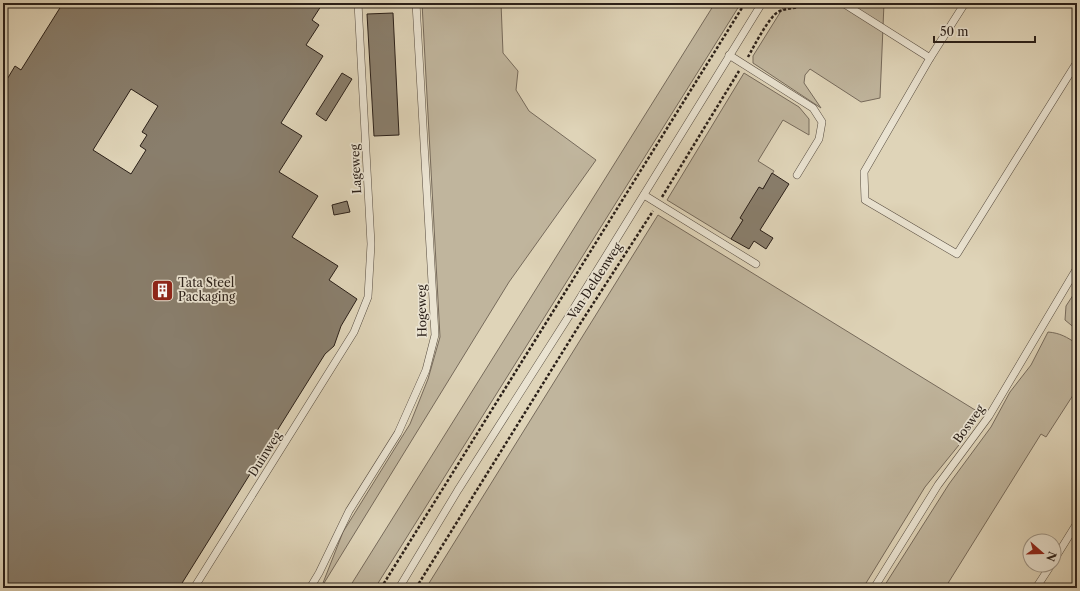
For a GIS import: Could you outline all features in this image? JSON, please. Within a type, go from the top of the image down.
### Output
[{"type":"lane","name":"Lageweg","points":[[354,332],[368,297],[371,244],[358,3]]},
{"type":"lane","name":"Hogeweg","points":[[310,588],[319,573],[349,511],[398,434],[426,370],[435,335],[416,3]]},
{"type":"lane","name":"Van Deldenweg","points":[[399,588],[458,490],[569,316],[762,3]]},
{"type":"lane","points":[[843,3],[930,58]]},
{"type":"lane","points":[[966,3],[930,58],[864,172],[865,200],[957,254],[1077,62]]},
{"type":"lane","points":[[729,56],[813,108],[822,122],[819,139],[797,175]]},
{"type":"lane","points":[[644,195],[756,264]]},
{"type":"lane","name":"Bosweg","points":[[874,588],[938,485],[989,416],[1077,268]]},
{"type":"lane","name":"Duinweg","points":[[194,588],[354,332]]},
{"type":"lane","points":[[1062,547],[1077,523]]},
{"type":"lane","points":[[1036,588],[1046,573]]},
{"type":"path","name":"Van Deldenweg","points":[[381,588],[746,3]]},
{"type":"path","name":"Van Deldenweg","points":[[416,588],[580,324],[658,204],[772,17],[778,12],[801,6],[805,3]]},
{"type":"shaded area","points":[[422,3],[501,3],[503,53],[518,71],[516,90],[529,111],[596,160],[509,282],[321,588],[343,532],[410,424],[428,379],[440,337]]},
{"type":"shaded area","points":[[715,3],[741,3],[375,588],[349,588]]},
{"type":"shaded area","points":[[786,3],[884,3],[880,98],[861,102],[810,69],[805,75],[804,83],[821,108],[753,63],[753,56]]},
{"type":"shaded area","points":[[744,73],[799,107],[809,119],[809,135],[783,120],[758,161],[774,171],[731,239],[667,200]]},
{"type":"shaded area","points":[[658,215],[980,413],[967,435],[925,487],[863,588],[426,588]]},
{"type":"shaded area","points":[[1077,289],[1077,330],[1065,320],[1066,306]]},
{"type":"shaded area","points":[[1048,332],[1056,333],[1077,344],[1077,389],[1046,437],[1041,434],[945,588],[883,588],[949,484],[991,427],[1010,392],[1031,365]]},
{"type":"building","name":"Tata Steel Packaging","points":[[63,3],[323,3],[312,20],[319,25],[306,45],[323,56],[281,123],[302,136],[279,172],[318,196],[292,237],[338,266],[329,280],[357,299],[341,326],[334,346],[325,354],[179,588],[3,588],[3,86],[15,66],[21,70]],"holes":[[[131,89],[158,106],[142,132],[147,135],[140,146],[146,150],[131,174],[93,150]]]},
{"type":"building","points":[[393,13],[399,135],[374,136],[367,14]]},
{"type":"building","points":[[342,73],[352,79],[326,121],[316,114]]},
{"type":"building","points":[[772,173],[789,184],[760,230],[773,238],[766,249],[754,241],[749,249],[731,239],[743,220],[740,218],[759,187],[763,189]]},
{"type":"building","points":[[347,201],[350,212],[334,215],[332,205]]},
{"type":"place","name":"Tata Steel Packaging","points":[[163,290]]}]
